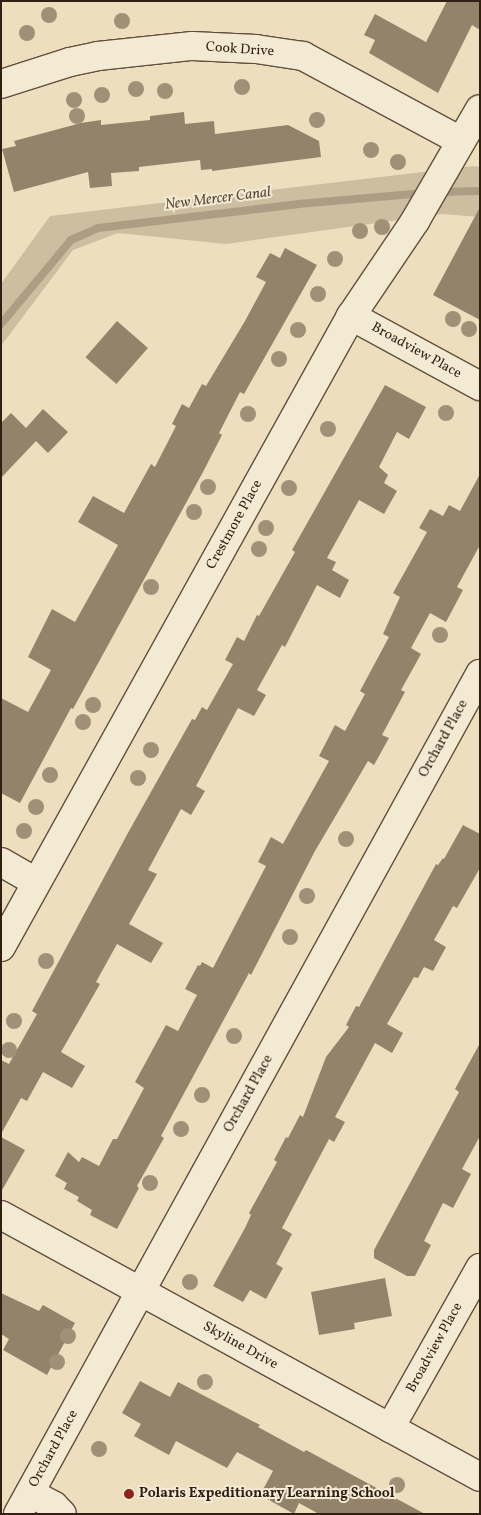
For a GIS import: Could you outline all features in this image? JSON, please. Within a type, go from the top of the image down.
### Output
[{"type":"street","name":"Cook Drive","points":[[1,84],[70,62],[98,56],[192,46],[256,49],[303,56],[461,141]]},
{"type":"street","name":"Crestmore Place","points":[[1,947],[351,316],[415,221],[480,109]]},
{"type":"street","name":"Broadview Place","points":[[351,316],[480,386]]},
{"type":"street","name":"Orchard Place","points":[[24,1503],[480,674]]},
{"type":"street","points":[[1,862],[36,882]]},
{"type":"street","name":"Skyline Drive","points":[[1,1215],[480,1477]]},
{"type":"street","name":"Broadview Place","points":[[390,1428],[480,1268]]},
{"type":"street","points":[[24,1503],[66,1510]]},
{"type":"shaded area","points":[[473,166],[480,167],[480,217],[442,214],[226,244],[118,233],[73,250],[1,346],[1,284],[50,216]]},
{"type":"building","points":[[447,1],[480,1],[480,30],[472,25],[438,93],[369,53],[375,40],[364,35],[375,14],[426,42]]},
{"type":"building","points":[[184,112],[185,124],[214,121],[215,134],[288,125],[319,141],[321,157],[212,171],[212,169],[201,170],[200,160],[139,167],[139,171],[111,173],[112,186],[90,188],[88,172],[14,192],[2,149],[16,146],[14,141],[81,123],[101,120],[101,125],[150,120],[150,116]]},
{"type":"building","points":[[480,207],[480,320],[433,295]]},
{"type":"building","points":[[285,248],[317,265],[244,394],[240,392],[219,433],[222,435],[203,472],[20,803],[1,793],[1,698],[28,712],[51,670],[28,657],[52,609],[75,622],[118,545],[78,522],[93,496],[124,513],[151,464],[155,467],[176,426],[172,424],[182,404],[189,408],[202,384],[206,386],[245,321],[266,282],[256,277],[270,253],[280,258]]},
{"type":"building","points":[[117,321],[148,348],[116,384],[86,357]]},
{"type":"building","points":[[385,385],[426,407],[409,439],[397,432],[379,467],[388,475],[384,483],[397,491],[384,514],[359,500],[327,558],[336,562],[332,570],[349,580],[340,598],[317,585],[285,647],[282,645],[257,690],[266,695],[254,716],[238,708],[196,786],[205,791],[191,815],[181,809],[148,870],[157,874],[129,924],[163,943],[151,963],[117,944],[96,982],[100,984],[61,1052],[85,1066],[72,1088],[43,1072],[27,1101],[21,1098],[1,1134],[1,1060],[9,1064],[37,1014],[32,1011],[129,831],[192,719],[195,720],[202,707],[207,710],[233,664],[225,660],[237,637],[244,641],[257,615],[259,616],[295,552],[292,550]]},
{"type":"building","points":[[43,409],[68,432],[48,453],[36,441],[1,478],[1,423],[11,413],[26,428]]},
{"type":"building","points":[[480,474],[480,545],[457,587],[463,590],[446,622],[430,613],[411,648],[421,654],[401,690],[405,692],[382,735],[389,738],[374,765],[368,761],[315,851],[251,975],[249,973],[161,1136],[164,1138],[137,1186],[139,1188],[117,1229],[90,1215],[92,1210],[77,1201],[79,1197],[64,1189],[67,1183],[55,1176],[68,1152],[79,1162],[82,1157],[99,1166],[113,1139],[117,1139],[144,1088],[135,1082],[166,1025],[178,1031],[197,995],[185,989],[198,965],[200,966],[202,962],[213,968],[266,866],[258,862],[271,837],[283,844],[329,761],[319,756],[335,725],[345,731],[365,694],[360,691],[389,637],[383,634],[400,597],[393,593],[427,532],[419,528],[430,509],[443,516],[449,505],[460,511]]},
{"type":"building","points":[[463,825],[480,834],[480,868],[457,908],[453,906],[434,940],[446,947],[433,971],[424,967],[418,978],[414,977],[387,1024],[403,1033],[392,1053],[375,1043],[335,1117],[345,1122],[334,1142],[329,1139],[282,1228],[292,1234],[276,1264],[283,1268],[266,1299],[250,1290],[243,1302],[213,1286],[245,1228],[251,1215],[249,1213],[277,1162],[274,1160],[286,1137],[288,1138],[300,1115],[303,1117],[326,1057],[349,1027],[346,1025],[356,1006],[359,1007],[436,864],[438,865],[444,859]]},
{"type":"building","points":[[480,1043],[480,1136],[462,1169],[471,1174],[453,1208],[443,1203],[424,1241],[431,1245],[415,1276],[407,1276],[374,1258],[374,1250],[459,1092],[455,1089]]},
{"type":"building","points":[[1,1137],[25,1150],[1,1192]]},
{"type":"building","points":[[385,1278],[392,1316],[354,1323],[355,1329],[319,1335],[311,1292]]},
{"type":"building","points":[[1,1293],[39,1311],[43,1305],[75,1323],[47,1375],[3,1350],[9,1339],[1,1334]]},
{"type":"building","points":[[140,1381],[170,1397],[178,1382],[260,1425],[258,1427],[304,1452],[306,1450],[425,1514],[319,1514],[299,1503],[294,1514],[260,1495],[273,1471],[237,1452],[227,1468],[176,1441],[169,1455],[134,1436],[141,1424],[122,1413]]},
{"type":"waterway","name":"New Mercer Canal","points":[[439,192],[480,191]]},
{"type":"waterway","name":"New Mercer Canal","points":[[1,324],[71,240],[98,228],[298,204],[425,193]]},
{"type":"place","name":"Polaris Expeditionary Learning School","points":[[129,1494]]}]
